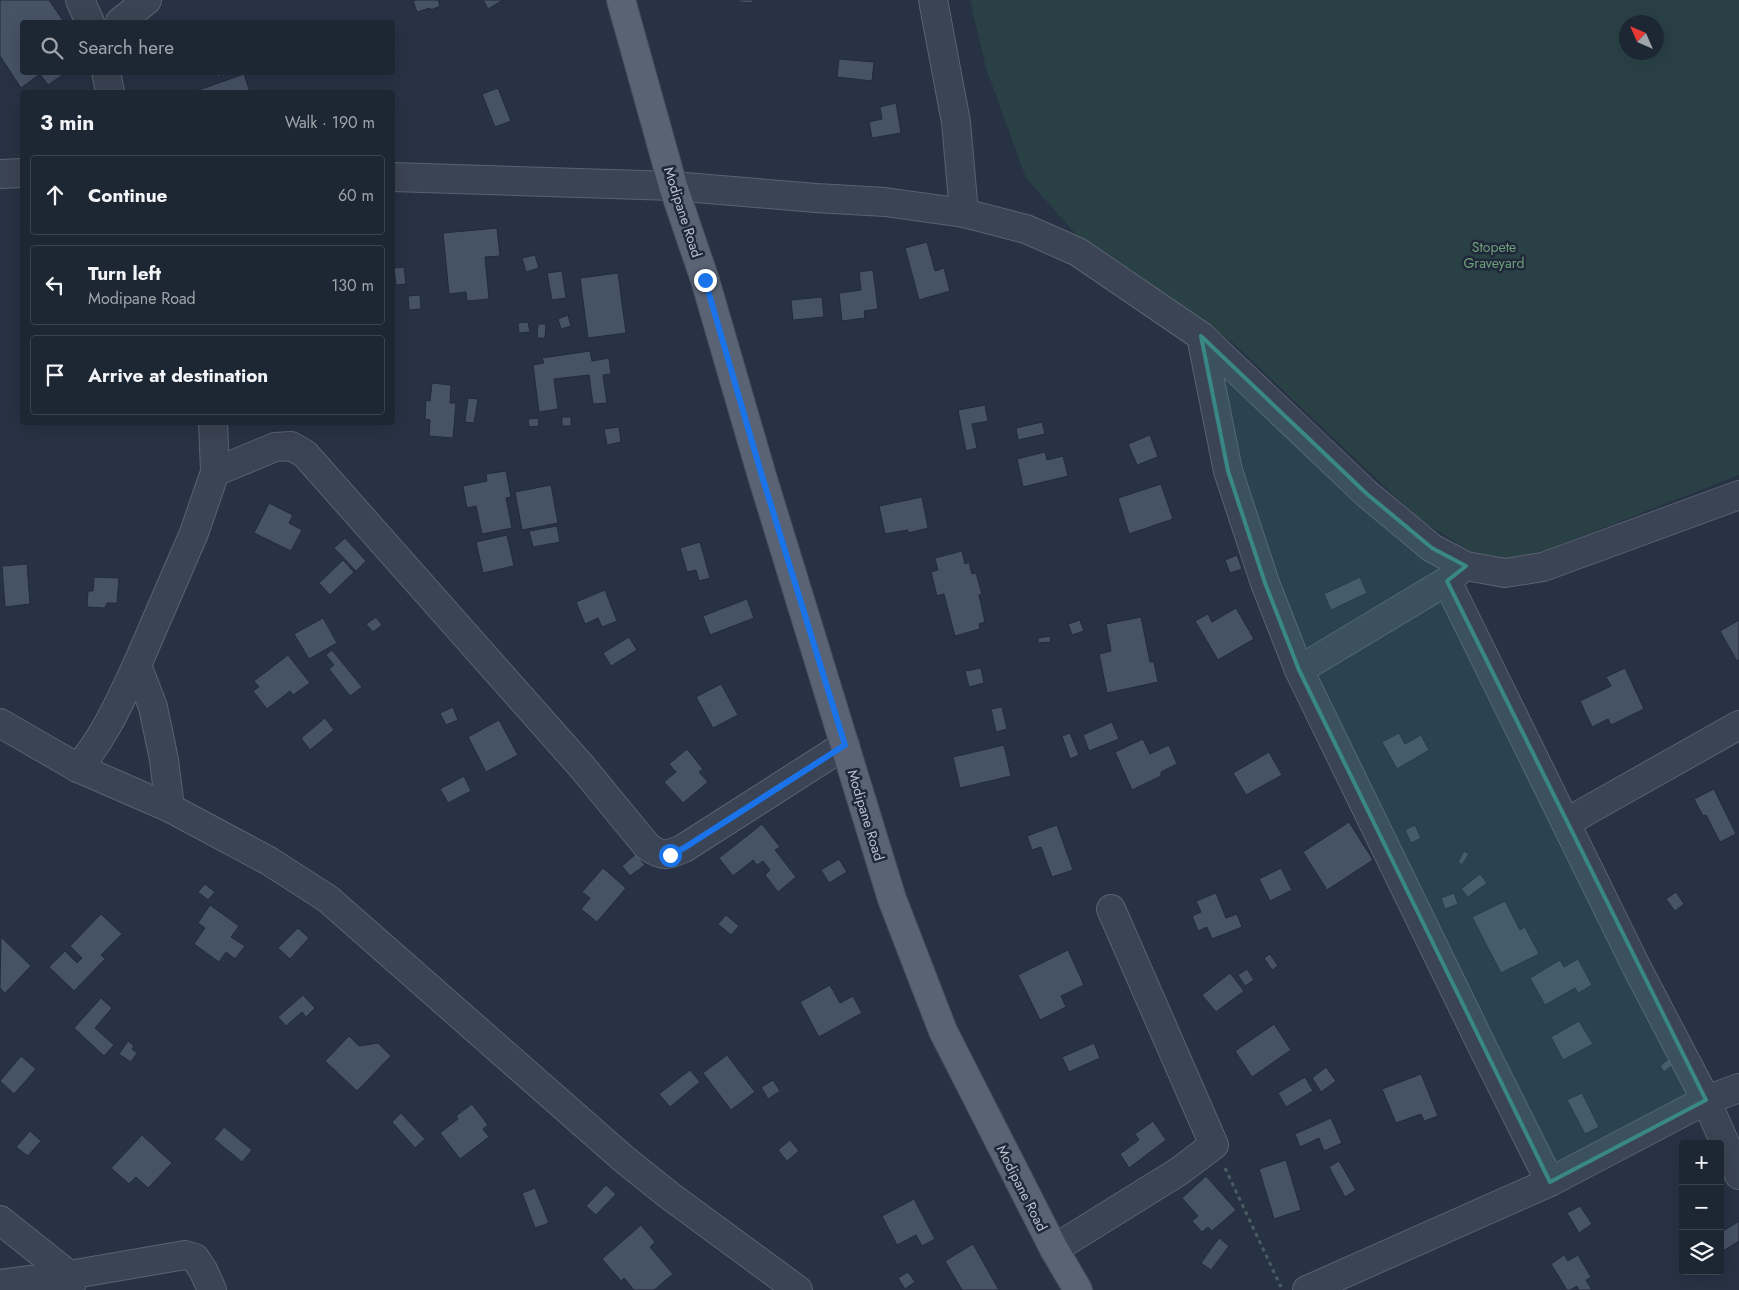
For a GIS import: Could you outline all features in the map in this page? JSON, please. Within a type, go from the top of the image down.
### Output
[{"type":"main road","name":"Modipane Road","points":[[621,0],[674,186],[705,280],[762,476],[892,899],[943,1031],[1054,1250],[1078,1290]]},
{"type":"street","points":[[80,0],[89,20]]},
{"type":"street","points":[[122,20],[147,0]]},
{"type":"street","points":[[933,0],[956,122],[964,213]]},
{"type":"street","points":[[107,75],[110,90]]},
{"type":"street","points":[[0,174],[20,173]]},
{"type":"street","points":[[395,177],[674,186],[885,202],[964,213],[1026,229],[1078,252],[1201,336],[1367,494],[1432,548],[1456,573],[1567,822],[1636,966],[1706,1100],[1739,1176]]},
{"type":"street","points":[[1201,336],[1228,471],[1265,583],[1299,670],[1474,1031],[1550,1182]]},
{"type":"street","points":[[78,768],[105,732],[137,665],[194,533],[215,472],[213,425]]},
{"type":"street","points":[[215,472],[275,447],[291,446],[306,454],[583,768],[647,846],[658,854],[670,855],[684,848],[845,745]]},
{"type":"street","points":[[1299,670],[1456,573],[1505,573],[1543,566],[1739,495]]},
{"type":"street","points":[[137,665],[153,707],[164,760],[170,808]]},
{"type":"street","points":[[0,723],[78,768],[170,808],[269,861],[328,899],[625,1160],[670,1196],[798,1290]]},
{"type":"street","points":[[1567,822],[1739,725]]},
{"type":"street","points":[[1054,1250],[1178,1172],[1214,1145],[1111,909]]},
{"type":"street","points":[[1307,1290],[1550,1182],[1706,1100],[1739,1088]]},
{"type":"street","points":[[0,1220],[71,1282]]},
{"type":"street","points":[[0,1284],[71,1282],[185,1255],[195,1258],[212,1290]]},
{"type":"path","points":[[1214,1145],[1282,1290]]},
{"type":"highlighted area","points":[[1201,336],[1367,494],[1432,548],[1466,566],[1447,581],[1706,1100],[1550,1182],[1299,670],[1265,583],[1228,471]]},
{"type":"green space","name":"Stopete Graveyard","points":[[970,0],[1739,0],[1739,475],[1516,562],[1481,558],[1419,519],[1232,342],[1083,242],[1026,178],[986,68]]},
{"type":"building","points":[[0,0],[49,0],[63,20],[20,20],[20,75],[39,75],[21,88],[0,56]]},
{"type":"building","points":[[438,0],[440,6],[431,10],[430,8],[417,12],[413,1]]},
{"type":"building","points":[[483,0],[503,0],[488,9]]},
{"type":"building","points":[[739,0],[753,0],[752,3],[739,2]]},
{"type":"building","points":[[839,59],[874,62],[872,81],[837,77]]},
{"type":"building","points":[[41,75],[63,75],[48,85]]},
{"type":"building","points":[[244,75],[249,90],[199,90]]},
{"type":"building","points":[[498,88],[511,121],[495,127],[482,94]]},
{"type":"building","points":[[896,103],[901,133],[872,138],[869,122],[882,119],[880,107]]},
{"type":"building","points":[[497,228],[500,256],[485,257],[489,299],[467,301],[466,292],[449,294],[443,233]]},
{"type":"building","points":[[927,242],[935,271],[944,268],[950,291],[919,300],[905,248]]},
{"type":"building","points":[[535,255],[539,268],[526,272],[522,258]]},
{"type":"building","points":[[404,267],[406,284],[396,285],[395,268]]},
{"type":"building","points":[[873,270],[878,309],[864,311],[865,318],[842,321],[839,293],[861,290],[859,272]]},
{"type":"building","points":[[562,271],[566,298],[552,300],[547,273]]},
{"type":"building","points":[[618,273],[626,333],[588,338],[580,278]]},
{"type":"building","points":[[420,295],[421,309],[409,310],[408,296]]},
{"type":"building","points":[[822,297],[824,317],[793,320],[791,300]]},
{"type":"building","points":[[568,315],[571,326],[561,329],[558,319]]},
{"type":"building","points":[[528,322],[530,332],[519,333],[518,323]]},
{"type":"building","points":[[538,324],[546,324],[545,338],[537,338]]},
{"type":"building","points":[[590,351],[592,361],[609,358],[611,374],[603,375],[607,403],[593,404],[589,375],[554,379],[558,409],[539,412],[533,365],[544,363],[542,358]]},
{"type":"building","points":[[432,383],[451,385],[450,403],[456,403],[453,438],[429,436],[430,420],[425,419],[426,400],[430,401]]},
{"type":"building","points":[[468,398],[478,399],[474,423],[465,422]]},
{"type":"building","points":[[985,405],[988,421],[972,424],[977,448],[966,451],[958,410]]},
{"type":"building","points":[[562,417],[571,417],[571,426],[562,426]]},
{"type":"building","points":[[538,418],[539,426],[529,427],[528,419]]},
{"type":"building","points":[[1042,422],[1045,434],[1018,440],[1016,428]]},
{"type":"building","points":[[619,427],[621,442],[607,445],[604,429]]},
{"type":"building","points":[[1150,435],[1158,457],[1137,465],[1128,444]]},
{"type":"building","points":[[1045,452],[1047,460],[1063,456],[1068,476],[1023,487],[1017,459]]},
{"type":"building","points":[[506,471],[511,497],[506,498],[512,528],[482,534],[476,506],[467,508],[463,486],[487,481],[486,474]]},
{"type":"building","points":[[1161,484],[1173,519],[1129,534],[1118,498]]},
{"type":"building","points":[[551,485],[558,523],[522,530],[515,492]]},
{"type":"building","points":[[922,497],[928,528],[908,533],[908,530],[885,534],[879,506]]},
{"type":"building","points":[[269,503],[293,515],[289,523],[302,530],[291,551],[254,533]]},
{"type":"building","points":[[557,526],[560,542],[533,547],[529,531]]},
{"type":"building","points":[[507,535],[514,566],[483,573],[476,542]]},
{"type":"building","points":[[345,538],[366,561],[356,571],[334,548]]},
{"type":"building","points":[[700,542],[710,578],[699,581],[696,570],[687,572],[680,548]]},
{"type":"building","points":[[962,551],[965,564],[969,562],[972,574],[976,573],[982,594],[979,595],[985,622],[979,624],[980,629],[955,636],[944,594],[937,596],[931,572],[938,570],[935,558]]},
{"type":"building","points":[[1237,555],[1242,569],[1230,573],[1225,560]]},
{"type":"building","points":[[343,560],[354,572],[330,595],[319,583]]},
{"type":"building","points":[[27,564],[30,604],[5,607],[2,566]]},
{"type":"building","points":[[94,577],[119,578],[117,603],[107,603],[105,608],[87,607],[88,591],[93,591]]},
{"type":"building","points":[[1360,577],[1367,593],[1331,610],[1324,594]]},
{"type":"building","points":[[605,590],[617,621],[602,627],[598,618],[585,624],[576,602]]},
{"type":"building","points":[[747,599],[754,618],[710,635],[703,616]]},
{"type":"building","points":[[1236,608],[1254,639],[1218,660],[1195,621],[1208,614],[1212,622]]},
{"type":"building","points":[[376,617],[382,625],[373,632],[366,624]]},
{"type":"building","points":[[1141,617],[1150,662],[1154,662],[1158,682],[1107,693],[1099,654],[1111,651],[1106,624]]},
{"type":"building","points":[[323,618],[337,643],[309,659],[294,634]]},
{"type":"building","points":[[1080,620],[1084,631],[1072,635],[1068,624]]},
{"type":"building","points":[[1739,620],[1739,660],[1737,661],[1720,631]]},
{"type":"building","points":[[1050,636],[1051,642],[1038,643],[1038,638]]},
{"type":"building","points":[[629,637],[637,650],[611,666],[603,653]]},
{"type":"building","points":[[332,650],[362,687],[350,696],[329,669],[334,665],[326,655]]},
{"type":"building","points":[[288,655],[310,683],[293,695],[290,691],[267,709],[253,691],[259,687],[254,681]]},
{"type":"building","points":[[981,668],[984,683],[969,687],[965,671]]},
{"type":"building","points":[[1625,668],[1644,709],[1611,725],[1608,719],[1592,727],[1580,701],[1611,686],[1606,677]]},
{"type":"building","points":[[721,684],[738,715],[713,728],[696,697]]},
{"type":"building","points":[[453,707],[458,720],[446,725],[440,713]]},
{"type":"building","points":[[1002,707],[1007,729],[996,732],[991,709]]},
{"type":"building","points":[[325,718],[334,730],[310,750],[301,738]]},
{"type":"building","points":[[499,720],[518,755],[486,772],[468,737]]},
{"type":"building","points":[[1112,722],[1119,739],[1089,751],[1083,735]]},
{"type":"building","points":[[1070,733],[1079,755],[1070,759],[1062,736]]},
{"type":"building","points":[[1399,733],[1405,744],[1421,735],[1429,750],[1397,769],[1382,742]]},
{"type":"building","points":[[1143,739],[1150,754],[1169,745],[1177,764],[1161,772],[1161,776],[1132,790],[1115,752]]},
{"type":"building","points":[[1004,745],[1011,776],[960,788],[953,757]]},
{"type":"building","points":[[687,749],[703,769],[699,772],[708,782],[683,803],[664,782],[676,772],[669,764]]},
{"type":"building","points":[[1269,752],[1282,775],[1246,795],[1233,773]]},
{"type":"building","points":[[464,776],[471,791],[448,803],[440,789]]},
{"type":"building","points":[[1714,789],[1736,834],[1720,842],[1706,815],[1703,816],[1694,799]]},
{"type":"building","points":[[1349,822],[1373,860],[1327,890],[1303,852]]},
{"type":"building","points":[[762,824],[780,847],[775,850],[796,877],[778,892],[765,875],[770,870],[763,861],[757,865],[753,860],[733,876],[719,858]]},
{"type":"building","points":[[1057,825],[1073,870],[1052,877],[1041,847],[1032,850],[1027,836]]},
{"type":"building","points":[[1415,825],[1421,838],[1411,843],[1405,830]]},
{"type":"building","points":[[1464,851],[1469,854],[1462,865],[1458,862]]},
{"type":"building","points":[[636,854],[645,865],[630,876],[622,866]]},
{"type":"building","points":[[839,859],[847,872],[829,883],[821,870]]},
{"type":"building","points":[[603,868],[626,888],[597,922],[581,909],[590,898],[582,892]]},
{"type":"building","points":[[1281,868],[1292,890],[1270,901],[1259,879]]},
{"type":"building","points":[[1480,874],[1487,883],[1468,897],[1461,889]]},
{"type":"building","points":[[205,884],[215,892],[208,900],[198,892]]},
{"type":"building","points":[[1676,892],[1684,904],[1675,911],[1666,899]]},
{"type":"building","points":[[1216,893],[1226,918],[1237,914],[1242,927],[1212,939],[1207,927],[1198,931],[1192,916],[1201,912],[1196,901]]},
{"type":"building","points":[[1454,893],[1458,904],[1445,909],[1441,898]]},
{"type":"building","points":[[1505,901],[1520,930],[1525,927],[1539,954],[1501,973],[1472,917]]},
{"type":"building","points":[[210,905],[239,926],[231,937],[245,946],[235,959],[226,952],[219,962],[194,944],[205,928],[198,923]]},
{"type":"building","points":[[101,914],[122,934],[101,955],[105,959],[74,991],[49,967],[65,951],[77,963],[82,958],[70,946]]},
{"type":"building","points":[[726,915],[739,926],[731,935],[718,924]]},
{"type":"building","points":[[298,928],[309,938],[290,959],[278,948]]},
{"type":"building","points":[[1,937],[31,966],[5,993],[0,988]]},
{"type":"building","points":[[1068,950],[1084,985],[1061,996],[1066,1007],[1040,1020],[1018,975]]},
{"type":"building","points":[[1270,954],[1278,966],[1272,970],[1264,958]]},
{"type":"building","points":[[1578,959],[1592,985],[1578,993],[1575,988],[1545,1005],[1530,978],[1560,960],[1564,967]]},
{"type":"building","points":[[1247,969],[1254,980],[1245,986],[1238,975]]},
{"type":"building","points":[[1230,973],[1244,991],[1216,1012],[1202,995]]},
{"type":"building","points":[[830,985],[840,1003],[853,996],[862,1013],[819,1037],[800,1002]]},
{"type":"building","points":[[303,995],[315,1008],[306,1017],[302,1012],[286,1026],[278,1017]]},
{"type":"building","points":[[101,998],[112,1008],[95,1028],[114,1045],[104,1056],[74,1028]]},
{"type":"building","points":[[1579,1021],[1593,1044],[1563,1060],[1551,1037]]},
{"type":"building","points":[[1274,1024],[1291,1050],[1252,1077],[1235,1051]]},
{"type":"building","points":[[349,1036],[359,1046],[378,1043],[391,1056],[357,1091],[325,1061]]},
{"type":"building","points":[[128,1041],[134,1046],[132,1049],[137,1053],[131,1062],[119,1054]]},
{"type":"building","points":[[1094,1043],[1100,1058],[1069,1072],[1062,1057]]},
{"type":"building","points":[[727,1055],[755,1092],[731,1110],[703,1073]]},
{"type":"building","points":[[21,1056],[36,1069],[14,1094],[0,1081]]},
{"type":"building","points":[[1671,1057],[1675,1063],[1664,1072],[1660,1066]]},
{"type":"building","points":[[1326,1067],[1336,1081],[1321,1092],[1312,1078]]},
{"type":"building","points":[[690,1070],[700,1082],[670,1107],[659,1094]]},
{"type":"building","points":[[1421,1074],[1438,1116],[1424,1121],[1421,1114],[1396,1123],[1382,1089]]},
{"type":"building","points":[[1305,1077],[1313,1091],[1286,1107],[1278,1093]]},
{"type":"building","points":[[773,1080],[780,1091],[768,1099],[761,1087]]},
{"type":"building","points":[[1582,1093],[1599,1127],[1585,1134],[1567,1100]]},
{"type":"building","points":[[472,1104],[488,1125],[483,1129],[489,1137],[460,1159],[440,1133],[458,1119],[456,1116]]},
{"type":"building","points":[[401,1113],[425,1139],[415,1148],[392,1122]]},
{"type":"building","points":[[1331,1118],[1342,1143],[1324,1151],[1319,1138],[1300,1147],[1295,1134]]},
{"type":"building","points":[[1153,1121],[1166,1140],[1129,1168],[1120,1154],[1139,1140],[1135,1134]]},
{"type":"building","points":[[224,1127],[252,1150],[242,1162],[214,1139]]},
{"type":"building","points":[[30,1131],[41,1141],[28,1156],[16,1147]]},
{"type":"building","points":[[142,1135],[172,1163],[148,1188],[136,1177],[129,1184],[111,1168]]},
{"type":"building","points":[[790,1140],[799,1151],[787,1161],[778,1150]]},
{"type":"building","points":[[1286,1160],[1301,1210],[1274,1219],[1259,1169]]},
{"type":"building","points":[[1339,1161],[1356,1190],[1345,1197],[1329,1167]]},
{"type":"building","points":[[1206,1176],[1236,1210],[1212,1231],[1208,1227],[1202,1232],[1192,1221],[1198,1216],[1182,1198]]},
{"type":"building","points":[[606,1185],[616,1194],[596,1215],[586,1206]]},
{"type":"building","points":[[535,1188],[549,1223],[535,1228],[522,1193]]},
{"type":"building","points":[[914,1199],[935,1239],[922,1246],[916,1235],[897,1245],[882,1216]]},
{"type":"building","points":[[1580,1206],[1592,1224],[1579,1233],[1567,1213]]},
{"type":"building","points":[[1739,1221],[1739,1241],[1724,1250],[1724,1230]]},
{"type":"building","points":[[641,1225],[655,1242],[650,1247],[673,1274],[654,1290],[634,1290],[624,1278],[621,1281],[602,1259]]},
{"type":"building","points":[[1219,1238],[1229,1246],[1211,1270],[1201,1263]]},
{"type":"building","points":[[973,1244],[999,1290],[962,1290],[945,1261]]},
{"type":"building","points":[[1564,1255],[1568,1261],[1578,1255],[1591,1277],[1586,1280],[1592,1290],[1579,1290],[1577,1286],[1567,1290],[1551,1264]]},
{"type":"building","points":[[908,1272],[915,1282],[905,1289],[898,1278]]},
{"type":"route","points":[[670,855],[684,848],[845,745],[762,476],[705,280]]}]
